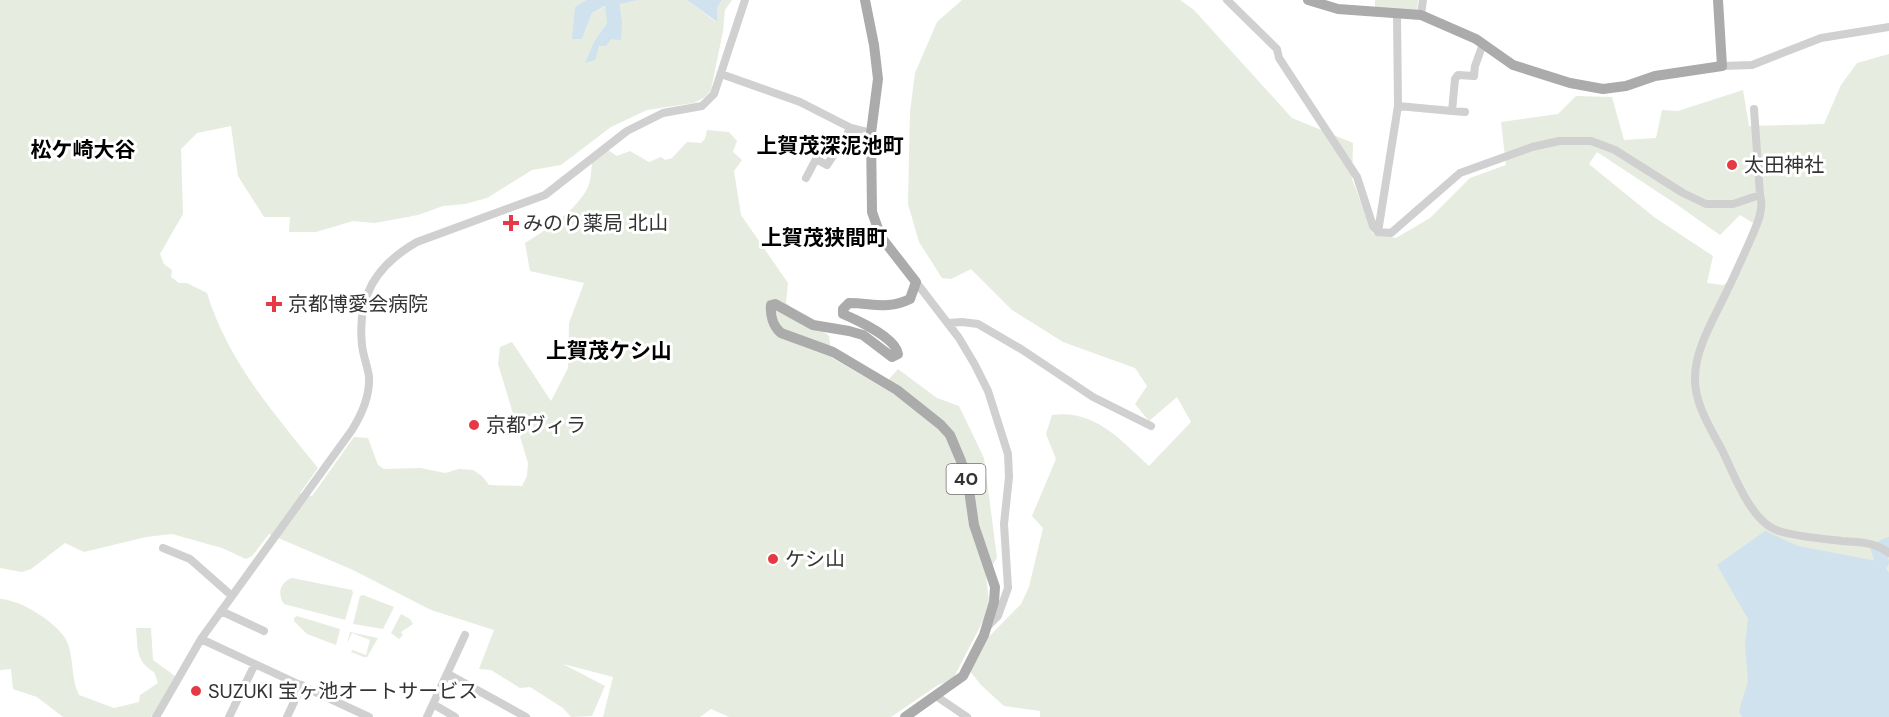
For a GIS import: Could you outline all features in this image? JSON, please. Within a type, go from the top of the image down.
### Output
[{"type":"main road","points":[[865,0],[878,71],[878,93],[871,133],[872,212],[881,237],[916,282]]},
{"type":"main road","points":[[1308,0],[1338,9],[1421,15],[1476,39],[1513,65],[1570,83],[1604,89],[1626,86],[1654,76],[1722,66],[1718,0]]},
{"type":"main road","name":"40","points":[[905,717],[963,676],[986,629],[994,602],[995,587],[974,525],[968,483],[950,435],[941,424],[897,390],[857,365],[833,352],[781,333],[770,314],[771,305],[781,306],[813,325],[863,335],[895,357],[898,351],[895,346],[865,324],[843,314],[843,309],[849,303],[879,307],[903,303],[914,294],[916,282]]},
{"type":"street","points":[[156,717],[201,639],[362,412],[369,376],[361,344],[363,305],[374,277],[399,254],[417,243],[545,195],[627,131],[650,119],[675,110],[702,106],[714,94],[745,0]]},
{"type":"street","points":[[1227,0],[1277,49],[1279,58],[1357,177],[1371,220],[1378,232]]},
{"type":"street","points":[[1421,15],[1422,0]]},
{"type":"street","points":[[1378,232],[1398,106],[1397,14]]},
{"type":"street","points":[[1722,66],[1752,64],[1821,38],[1889,27]]},
{"type":"street","points":[[1452,111],[1455,79],[1458,75],[1474,76],[1483,44]]},
{"type":"street","points":[[721,74],[800,102],[851,128],[871,133]]},
{"type":"street","points":[[1398,106],[1465,112]]},
{"type":"street","points":[[1755,109],[1760,195],[1763,203],[1735,275],[1704,340],[1695,377],[1696,390],[1701,406],[1739,486],[1753,511],[1763,521],[1774,529],[1834,540],[1874,544],[1889,552]]},
{"type":"street","points":[[806,178],[816,159],[827,165],[851,128]]},
{"type":"street","points":[[1378,232],[1391,233],[1460,173],[1532,147],[1559,141],[1591,141],[1615,150],[1683,193],[1707,204],[1733,204],[1760,195]]},
{"type":"street","points":[[916,282],[948,323],[975,365],[988,391],[1008,454],[1010,477],[1004,524],[1008,588],[998,616],[986,629]]},
{"type":"street","points":[[948,323],[978,324],[1094,397],[1151,426]]},
{"type":"street","points":[[162,548],[190,559],[232,596]]},
{"type":"street","points":[[221,611],[264,631]]},
{"type":"street","points":[[427,717],[465,635]]},
{"type":"street","points":[[201,639],[369,717]]},
{"type":"street","points":[[229,717],[255,664]]},
{"type":"street","points":[[448,674],[526,717]]},
{"type":"street","points":[[287,717],[302,685]]},
{"type":"street","points":[[936,696],[967,717]]},
{"type":"street","points":[[434,704],[455,717]]},
{"type":"shaded area","points":[[0,0],[586,0],[575,7],[582,39],[592,13],[606,6],[607,23],[595,40],[599,46],[622,20],[620,3],[638,0],[687,0],[716,22],[717,8],[722,0],[732,0],[725,10],[711,90],[705,97],[694,103],[647,110],[611,127],[561,165],[532,170],[487,198],[465,204],[443,206],[418,215],[375,223],[353,221],[316,232],[289,232],[290,217],[264,217],[238,176],[231,126],[197,133],[181,149],[183,214],[160,254],[164,264],[172,270],[171,277],[179,283],[187,283],[207,293],[227,342],[240,364],[269,407],[318,468],[300,493],[312,496],[354,437],[368,438],[378,465],[384,469],[421,468],[445,473],[459,469],[473,470],[489,485],[522,486],[527,476],[528,463],[498,364],[500,347],[512,342],[551,401],[568,368],[569,323],[584,283],[530,271],[525,243],[572,209],[588,187],[592,162],[608,150],[617,156],[630,151],[649,162],[661,157],[665,160],[672,158],[687,142],[701,143],[705,139],[707,130],[729,132],[737,141],[733,152],[742,160],[734,171],[741,215],[788,283],[786,303],[829,336],[832,358],[882,387],[898,369],[937,398],[959,406],[984,458],[997,558],[986,576],[989,601],[984,619],[952,681],[938,685],[891,717],[729,717],[711,709],[700,717],[603,717],[613,677],[563,664],[605,686],[592,716],[571,717],[563,708],[530,687],[520,688],[491,670],[479,669],[494,630],[431,610],[353,570],[269,534],[252,556],[246,559],[222,548],[172,534],[146,537],[84,552],[65,543],[31,569],[22,572],[0,568]]},
{"type":"shaded area","points":[[962,0],[1180,0],[1194,10],[1292,118],[1353,143],[1352,179],[1373,234],[1396,238],[1430,218],[1470,178],[1506,165],[1501,122],[1558,114],[1576,96],[1612,97],[1624,140],[1656,138],[1662,110],[1678,111],[1743,90],[1749,126],[1824,124],[1841,85],[1857,63],[1889,54],[1889,717],[1040,717],[1040,711],[1004,706],[981,685],[969,670],[974,652],[1021,604],[1029,587],[1043,528],[1032,516],[1056,459],[1046,434],[1052,415],[1067,414],[1081,417],[1106,428],[1149,466],[1191,422],[1177,397],[1149,421],[1135,404],[1147,386],[1135,368],[1063,342],[1012,310],[971,269],[951,279],[942,278],[919,242],[908,204],[910,112],[915,73],[937,22]],"holes":[[[1597,152],[1720,235],[1740,215],[1760,227],[1738,276],[1723,285],[1707,283],[1713,256],[1654,217],[1589,164]]]},
{"type":"shaded area","points":[[1375,0],[1418,0],[1417,13],[1375,10]]},
{"type":"shaded area","points":[[292,578],[352,590],[345,620],[284,604],[280,592],[282,585]]},
{"type":"shaded area","points":[[363,595],[394,607],[383,629],[353,624],[360,596]]},
{"type":"shaded area","points":[[0,599],[29,608],[58,629],[68,644],[79,695],[114,708],[139,702],[140,695],[158,683],[154,672],[140,658],[138,647],[136,628],[151,628],[153,660],[175,676],[155,712],[151,717],[63,717],[37,697],[13,689],[11,669],[0,670]]},
{"type":"shaded area","points":[[401,614],[410,619],[413,624],[401,632],[403,635],[399,639],[391,633]]},
{"type":"shaded area","points":[[297,616],[340,629],[336,645],[307,634],[294,621]]},
{"type":"shaded area","points":[[350,632],[378,638],[367,657],[351,652],[352,650],[366,655],[370,640],[352,633],[347,644]]},
{"type":"water","points":[[586,0],[638,0],[620,4],[621,40],[611,39],[606,46],[599,46],[595,60],[585,63],[595,40],[607,23],[605,6],[592,13],[582,39],[572,39],[575,7]]},
{"type":"water","points":[[687,0],[722,0],[717,8],[717,22]]},
{"type":"water","points":[[1765,531],[1798,546],[1882,562],[1889,573],[1889,717],[1742,717],[1739,711],[1748,681],[1745,645],[1748,619],[1717,565]]},
{"type":"waterway","points":[[1882,562],[1878,549],[1889,544]]},
{"type":"place","name":"太田神社","points":[[1732,165]]},
{"type":"place","name":"みのり薬局 北山","points":[[511,223]]},
{"type":"place","name":"京都博愛会病院","points":[[274,304]]},
{"type":"place","name":"京都ヴィラ","points":[[474,425]]},
{"type":"place","name":"ケシ山","points":[[773,559]]},
{"type":"place","name":"SUZUKI 宝ヶ池オートサービス","points":[[196,691]]},
{"type":"district","name":"上賀茂深泥池町","points":[[830,146]]},
{"type":"district","name":"松ケ崎大谷","points":[[83,150]]},
{"type":"district","name":"上賀茂狭間町","points":[[824,238]]},
{"type":"district","name":"上賀茂ケシ山","points":[[609,351]]}]
